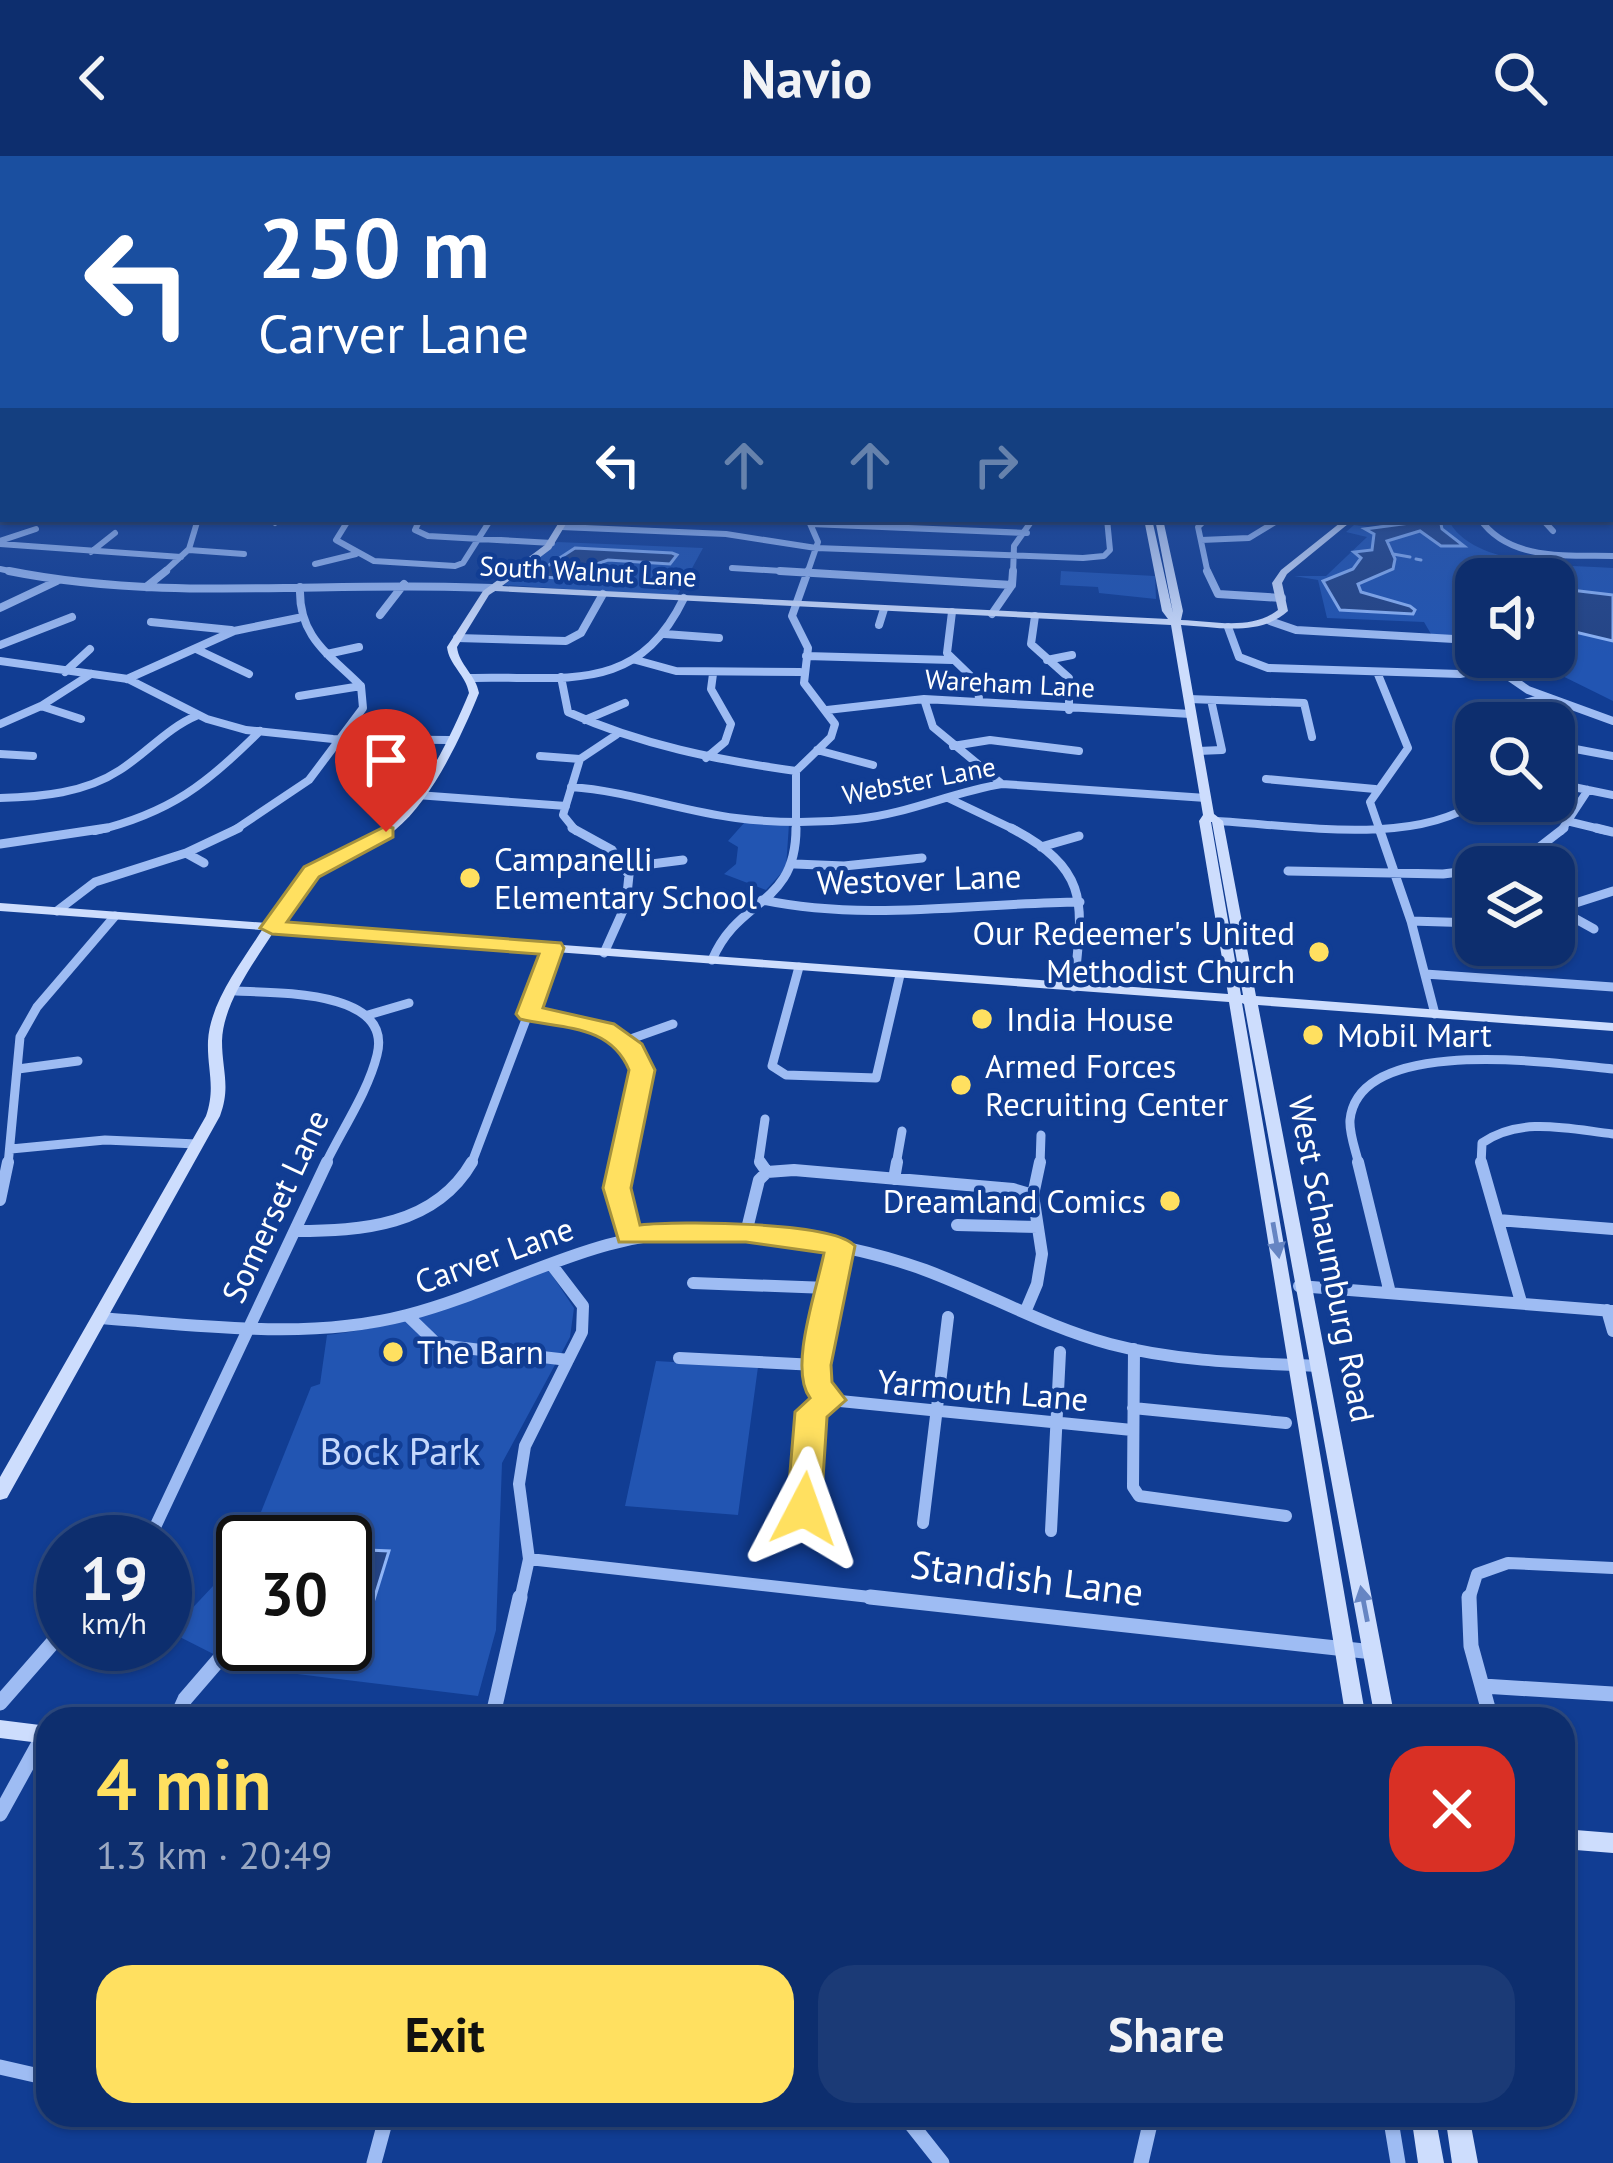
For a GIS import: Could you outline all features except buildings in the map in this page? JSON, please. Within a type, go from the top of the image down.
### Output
[{"type":"street","points":[[146,587],[188,550],[197,538],[198,522]]},
{"type":"street","points":[[347,522],[336,540],[356,554],[386,563],[459,566],[489,522]]},
{"type":"street","points":[[418,522],[414,528],[420,534],[552,543]]},
{"type":"street","points":[[712,960],[724,931],[741,912],[783,883],[795,864],[796,771],[831,737],[835,724],[803,688],[800,672],[806,637],[792,616],[816,548],[809,522]]},
{"type":"street","points":[[829,522],[1027,532]]},
{"type":"street","points":[[992,614],[1012,585],[1014,546],[1032,522]]},
{"type":"street","points":[[0,1492],[220,1098],[217,1027],[272,928],[305,878],[393,827],[417,795],[473,697],[470,678],[452,657],[457,638],[492,588],[552,543],[563,523],[726,534],[816,548],[1104,556],[1111,549],[1107,522]]},
{"type":"street","name":"West Schaumburg Road","points":[[1149,522],[1166,610],[1176,624]]},
{"type":"street","name":"West Schaumburg Road","points":[[1160,522],[1293,1285],[1318,1366],[1383,1707]]},
{"type":"street","points":[[1202,522],[1198,525],[1210,584],[1218,594],[1282,598]]},
{"type":"street","points":[[1201,540],[1249,538],[1275,522]]},
{"type":"street","points":[[1270,621],[1283,611],[1277,583],[1284,572],[1346,522]]},
{"type":"street","points":[[1482,522],[1493,536],[1534,550],[1613,556]]},
{"type":"street","points":[[1545,522],[1553,530]]},
{"type":"street","points":[[0,543],[36,529]]},
{"type":"street","points":[[91,552],[115,533]]},
{"type":"street","points":[[0,543],[181,557]]},
{"type":"street","points":[[188,550],[244,554]]},
{"type":"street","points":[[315,564],[356,554]]},
{"type":"street","points":[[732,568],[1012,585]]},
{"type":"street","name":"South Walnut Lane","points":[[0,569],[57,581],[146,587],[404,584],[1228,627],[1270,621]]},
{"type":"street","points":[[0,608],[57,581]]},
{"type":"street","points":[[380,615],[404,584]]},
{"type":"street","points":[[57,911],[94,883],[240,830],[304,789],[344,736],[363,708],[361,686],[310,640],[298,618],[300,587]]},
{"type":"street","points":[[457,638],[543,643],[571,639],[603,594]]},
{"type":"street","points":[[636,660],[665,634],[684,598]]},
{"type":"street","points":[[879,625],[884,609]]},
{"type":"street","points":[[952,612],[946,650],[976,677],[979,700]]},
{"type":"street","points":[[1036,616],[1031,644],[1070,678],[1069,710]]},
{"type":"street","points":[[0,645],[72,617]]},
{"type":"street","points":[[127,679],[234,631],[298,618]]},
{"type":"street","points":[[1270,621],[1296,630],[1455,640]]},
{"type":"street","points":[[151,622],[234,631]]},
{"type":"street","points":[[1228,627],[1231,651],[1241,663],[1455,674]]},
{"type":"street","points":[[665,634],[719,638]]},
{"type":"street","points":[[327,654],[359,646]]},
{"type":"street","points":[[196,649],[249,674]]},
{"type":"street","points":[[65,672],[90,650]]},
{"type":"street","points":[[1047,660],[1072,655]]},
{"type":"street","points":[[806,656],[952,660]]},
{"type":"street","points":[[470,678],[561,677],[636,660],[676,671],[713,674],[800,672]]},
{"type":"street","points":[[0,661],[127,679],[151,686],[198,715],[260,731],[449,740]]},
{"type":"street","points":[[0,673],[16,665]]},
{"type":"street","points":[[1377,672],[1408,748],[1370,802],[1411,921],[1435,1014]]},
{"type":"street","points":[[0,724],[41,706],[92,674]]},
{"type":"street","points":[[706,758],[725,742],[730,724],[711,689],[713,674]]},
{"type":"street","points":[[561,677],[568,712],[616,735],[706,758],[796,771]]},
{"type":"street","points":[[1512,678],[1547,697],[1613,721]]},
{"type":"street","points":[[299,696],[361,686]]},
{"type":"street","points":[[1524,702],[1547,697]]},
{"type":"street","points":[[924,699],[933,728],[1002,784]]},
{"type":"street","name":"Wareham Lane","points":[[827,710],[924,699],[1191,714]]},
{"type":"street","points":[[1189,699],[1304,703],[1312,737]]},
{"type":"street","points":[[1198,751],[1222,750],[1211,700]]},
{"type":"street","points":[[585,720],[626,703]]},
{"type":"street","points":[[41,706],[81,718]]},
{"type":"street","points":[[0,799],[55,794],[94,783],[136,757],[163,730],[198,715]]},
{"type":"street","points":[[0,844],[23,847],[125,822],[184,797],[216,776],[260,731]]},
{"type":"street","points":[[540,756],[580,759],[616,735]]},
{"type":"street","points":[[953,746],[990,740],[1079,751]]},
{"type":"street","points":[[1575,749],[1613,756]]},
{"type":"street","points":[[818,750],[873,765]]},
{"type":"street","points":[[0,754],[33,756]]},
{"type":"street","points":[[580,759],[566,806],[567,824],[612,850],[628,867],[631,893],[604,953]]},
{"type":"street","points":[[1266,779],[1375,789]]},
{"type":"street","name":"Webster Lane","points":[[571,787],[622,791],[734,818],[793,820],[857,818],[1002,784],[1206,798]]},
{"type":"street","points":[[1575,787],[1613,794]]},
{"type":"street","points":[[1575,813],[1588,790]]},
{"type":"street","points":[[417,795],[566,806]]},
{"type":"street","points":[[948,798],[1041,847],[1070,874],[1080,902],[1074,987]]},
{"type":"street","points":[[1213,818],[1378,827],[1424,825],[1455,817]]},
{"type":"street","points":[[1548,846],[1570,822],[1613,832]]},
{"type":"street","points":[[1041,847],[1079,836]]},
{"type":"street","points":[[186,853],[204,863]]},
{"type":"street","points":[[795,864],[844,866],[922,858]]},
{"type":"street","points":[[628,867],[683,860]]},
{"type":"street","points":[[1288,871],[1455,871]]},
{"type":"street","points":[[1575,903],[1613,891]]},
{"type":"street","name":"Westover Lane","points":[[762,900],[799,910],[877,913],[1080,902]]},
{"type":"street","points":[[0,907],[1613,1027]]},
{"type":"street","points":[[0,1200],[10,1149],[20,1037],[37,1007],[115,916]]},
{"type":"street","points":[[1575,918],[1594,928]]},
{"type":"street","points":[[1411,921],[1455,922]]},
{"type":"street","points":[[295,1231],[352,1232],[390,1223],[422,1210],[456,1186],[476,1156],[553,948]]},
{"type":"street","points":[[800,967],[772,1066],[786,1075],[876,1078],[900,975]]},
{"type":"street","points":[[1425,974],[1613,987]]},
{"type":"street","points":[[236,991],[323,998],[368,1015],[409,1003]]},
{"type":"street","points":[[529,1014],[587,1022],[625,1041],[642,1070],[617,1188],[629,1235]]},
{"type":"street","name":"Somerset Lane","points":[[161,1515],[378,1053],[378,1035],[368,1015]]},
{"type":"street","points":[[625,1041],[673,1024]]},
{"type":"street","points":[[1390,1293],[1350,1126],[1354,1106],[1368,1090],[1426,1061],[1470,1058],[1613,1069]]},
{"type":"street","points":[[18,1069],[79,1061]]},
{"type":"street","points":[[765,1119],[759,1160],[767,1172]]},
{"type":"street","points":[[1521,1302],[1479,1151],[1489,1137],[1516,1128],[1613,1134]]},
{"type":"street","points":[[894,1179],[902,1131]]},
{"type":"street","points":[[1026,1310],[1041,1287],[1033,1195],[1039,1180],[1041,1135]]},
{"type":"street","points":[[10,1149],[105,1140],[197,1144]]},
{"type":"street","points":[[746,1233],[758,1180],[767,1172],[1012,1189],[1033,1195]]},
{"type":"street","points":[[1498,1220],[1613,1229]]},
{"type":"street","points":[[957,1225],[1039,1227]]},
{"type":"street","name":"Carver Lane","points":[[98,1318],[252,1327],[346,1326],[406,1315],[629,1235],[676,1230],[746,1233],[840,1246],[900,1262],[1065,1329],[1134,1349],[1318,1366]]},
{"type":"street","points":[[804,1509],[811,1412],[830,1400],[817,1385],[815,1365],[840,1246]]},
{"type":"street","points":[[494,1707],[529,1558],[519,1484],[525,1446],[582,1332],[583,1306],[551,1264]]},
{"type":"street","points":[[693,1283],[828,1288]]},
{"type":"street","points":[[1293,1285],[1610,1310],[1613,1331]]},
{"type":"street","name":"West Schaumburg Road","points":[[1293,1285],[1297,1365],[1354,1707]]},
{"type":"street","points":[[406,1315],[438,1345],[568,1360]]},
{"type":"street","points":[[923,1522],[948,1317]]},
{"type":"street","points":[[1134,1349],[1133,1487],[1139,1496],[1286,1516]]},
{"type":"street","points":[[1051,1531],[1060,1352]]},
{"type":"street","points":[[679,1358],[815,1365]]},
{"type":"street","name":"Yarmouth Lane","points":[[830,1400],[1132,1430]]},
{"type":"street","points":[[1133,1408],[1286,1423]]},
{"type":"street","name":"Standish Lane","points":[[529,1558],[1373,1652]]},
{"type":"street","points":[[1489,1707],[1466,1602],[1477,1574],[1508,1563],[1613,1568]]},
{"type":"street","points":[[0,1703],[36,1656]]},
{"type":"street","points":[[181,1707],[216,1663]]},
{"type":"street","points":[[1484,1685],[1613,1694]]},
{"type":"street","points":[[0,1729],[36,1734]]},
{"type":"street","points":[[0,1814],[36,1752]]},
{"type":"street","points":[[1575,1840],[1613,1843]]},
{"type":"street","points":[[0,2066],[36,2075]]},
{"type":"street","points":[[374,2163],[384,2127]]},
{"type":"street","points":[[914,2127],[942,2163]]},
{"type":"street","points":[[1141,2163],[1149,2127]]},
{"type":"street","points":[[1392,2127],[1398,2163]]},
{"type":"street","points":[[1425,2127],[1431,2163]]},
{"type":"street","points":[[1458,2127],[1465,2163]]},
{"type":"green space","points":[[1384,522],[1450,522],[1477,546],[1512,558],[1455,558],[1455,639],[1431,634],[1424,622],[1327,618],[1318,580],[1294,576],[1326,576],[1367,537],[1346,532],[1354,525],[1376,528]]},
{"type":"green space","points":[[557,542],[703,548],[677,596],[504,585]]},
{"type":"green space","points":[[1575,566],[1613,568],[1613,701],[1566,678],[1575,678]]},
{"type":"green space","points":[[1061,571],[1155,576],[1156,599],[1060,585]]},
{"type":"green space","points":[[744,823],[789,824],[786,868],[766,890],[724,874],[736,864],[738,847],[728,841]]},
{"type":"green space","name":"Bock Park","points":[[548,1269],[574,1308],[570,1337],[502,1463],[496,1630],[478,1696],[272,1671],[372,1671],[372,1515],[260,1515],[311,1387],[320,1384],[327,1335],[412,1319]]},
{"type":"green space","points":[[656,1361],[758,1367],[738,1515],[625,1506]]},
{"type":"green space","name":"Bock Park","points":[[216,1583],[216,1655],[192,1643],[192,1608]]},
{"type":"shaded area","points":[[1441,522],[1442,529],[1464,546],[1441,546],[1420,531],[1387,541],[1395,559],[1393,569],[1358,584],[1361,592],[1410,606],[1413,614],[1340,610],[1323,581],[1353,569],[1361,558],[1354,552],[1372,550],[1374,534],[1365,529]]},
{"type":"shaded area","points":[[575,548],[677,555],[670,564],[608,560],[556,578],[532,576]]},
{"type":"shaded area","points":[[1575,590],[1613,595],[1613,641],[1575,632]]},
{"type":"shaded area","points":[[372,1550],[389,1551],[372,1606]]},
{"type":"waterway","points":[[1393,554],[1410,557]]},
{"type":"waterway","points":[[1416,559],[1421,560]]},
{"type":"place","name":"Campanelli Elementary School","points":[[470,878]]},
{"type":"place","name":"Our Redeemer's United Methodist Church","points":[[1319,952]]},
{"type":"place","name":"India House","points":[[982,1019]]},
{"type":"place","name":"Mobil Mart","points":[[1313,1035]]},
{"type":"place","name":"Armed Forces Recruiting Center","points":[[961,1085]]},
{"type":"place","name":"Dreamland Comics","points":[[1170,1201]]},
{"type":"place","name":"The Barn","points":[[393,1352]]},
{"type":"route","points":[[386,832],[312,872],[272,928],[553,948],[529,1014],[568,1018],[605,1029],[625,1041],[642,1070],[617,1188],[629,1235],[676,1230],[746,1233],[840,1246],[815,1365],[817,1385],[830,1400],[811,1412],[804,1509]]}]
